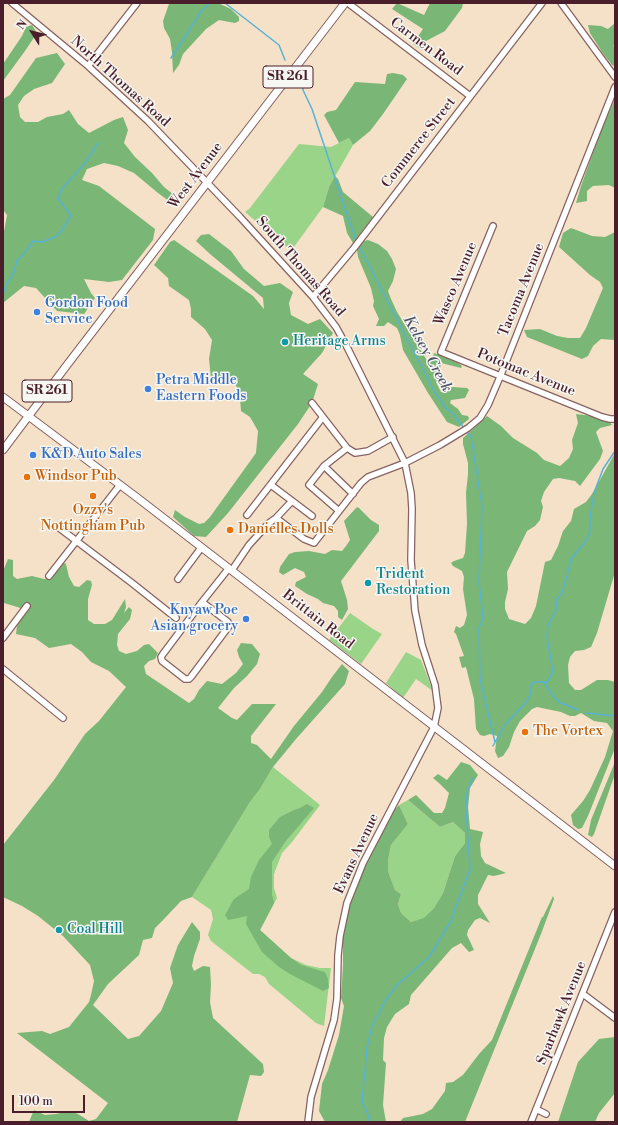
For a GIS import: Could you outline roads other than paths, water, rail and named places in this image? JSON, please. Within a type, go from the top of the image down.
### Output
[{"type":"main road","name":"West Avenue","points":[[28,417],[345,3]]},
{"type":"main road","name":"Brittain Road","points":[[3,397],[230,569],[615,866]]},
{"type":"main road","name":"SR 261","points":[[3,450],[28,417]]},
{"type":"street","name":"North Thomas Road","points":[[12,3],[88,66],[148,121],[208,182]]},
{"type":"street","points":[[88,66],[137,3]]},
{"type":"street","name":"Carmen Road","points":[[348,3],[470,96]]},
{"type":"street","name":"Commerce Street","points":[[313,297],[354,248],[542,3]]},
{"type":"street","points":[[561,3],[615,77]]},
{"type":"street","name":"Tacoma Avenue","points":[[276,518],[304,539],[314,543],[368,477],[406,463],[462,433],[478,421],[484,412],[500,376],[615,87]]},
{"type":"street","name":"South Thomas Road","points":[[208,182],[313,297],[336,327],[406,463],[412,509],[411,560],[413,591],[417,622],[424,652]]},
{"type":"street","name":"Wasco Avenue","points":[[441,352],[493,226]]},
{"type":"street","name":"Potomac Avenue","points":[[441,352],[602,417],[615,419]]},
{"type":"street","points":[[312,403],[347,448],[355,453],[368,451],[393,437]]},
{"type":"street","points":[[247,515],[322,417]]},
{"type":"street","points":[[339,511],[309,485],[324,466],[347,448]]},
{"type":"street","points":[[324,466],[353,494]]},
{"type":"street","points":[[271,485],[312,516]]},
{"type":"street","points":[[49,576],[120,486]]},
{"type":"street","points":[[202,602],[228,622],[229,626],[191,677],[189,679],[185,679],[162,661],[161,657],[202,602],[249,545],[292,501]]},
{"type":"street","points":[[58,527],[176,618]]},
{"type":"street","points":[[178,579],[202,548]]},
{"type":"street","points":[[3,638],[27,606]]},
{"type":"street","name":"Evans Avenue","points":[[308,1122],[309,1105],[313,1089],[334,1020],[337,994],[338,955],[341,929],[347,903],[362,863],[434,727],[438,708],[437,695],[424,652]]},
{"type":"street","points":[[3,669],[63,718]]},
{"type":"street","name":"Sparhawk Avenue","points":[[531,1122],[615,912]]},
{"type":"street","points":[[583,994],[615,1018]]},
{"type":"street","points":[[536,1109],[546,1114]]},
{"type":"waterway","points":[[171,58],[202,10],[210,3]]},
{"type":"waterway","name":"Kelsey Creek","points":[[225,3],[279,45],[285,60]]},
{"type":"waterway","name":"Kelsey Creek","points":[[303,76],[303,90],[312,109],[356,241]]},
{"type":"waterway","points":[[3,294],[6,285],[14,272],[17,260],[22,256],[33,241],[42,242],[55,237],[62,230],[71,215],[58,199],[61,190],[84,164],[98,143]]},
{"type":"waterway","name":"Kelsey Creek","points":[[359,246],[434,391],[445,407],[455,416],[471,437],[482,506],[479,582],[483,618],[479,628],[480,679],[495,742]]},
{"type":"waterway","points":[[493,746],[504,726],[527,701],[531,692],[531,685],[534,682],[547,682],[553,672],[547,637],[548,625],[557,608],[556,600],[562,593],[571,559],[585,542],[590,532],[590,518],[594,493],[603,469],[615,451]]},
{"type":"waterway","points":[[544,682],[552,695],[559,702],[578,710]]},
{"type":"waterway","points":[[586,713],[615,716]]},
{"type":"waterway","name":"Kelsey Creek","points":[[369,1122],[368,1114],[362,1102],[367,1048],[372,1026],[385,1001],[397,985],[429,957],[451,921],[470,869],[466,809],[467,792],[473,778]]},
{"type":"place","name":"Gordon Food Service","points":[[37,312]]},
{"type":"place","name":"Heritage Arms","points":[[285,342]]},
{"type":"place","name":"Petra Middle Eastern Foods","points":[[148,389]]},
{"type":"place","name":"K&D Auto Sales","points":[[33,455]]},
{"type":"place","name":"Windsor Pub","points":[[27,477]]},
{"type":"place","name":"Ozzy's Nottingham Pub","points":[[93,496]]},
{"type":"place","name":"Danielles Dolls","points":[[230,530]]},
{"type":"place","name":"Trident Restoration","points":[[368,583]]},
{"type":"place","name":"Knyaw Poe Asian grocery","points":[[246,619]]},
{"type":"place","name":"The Vortex","points":[[525,732]]},
{"type":"place","name":"Coal Hill","points":[[59,930]]}]
